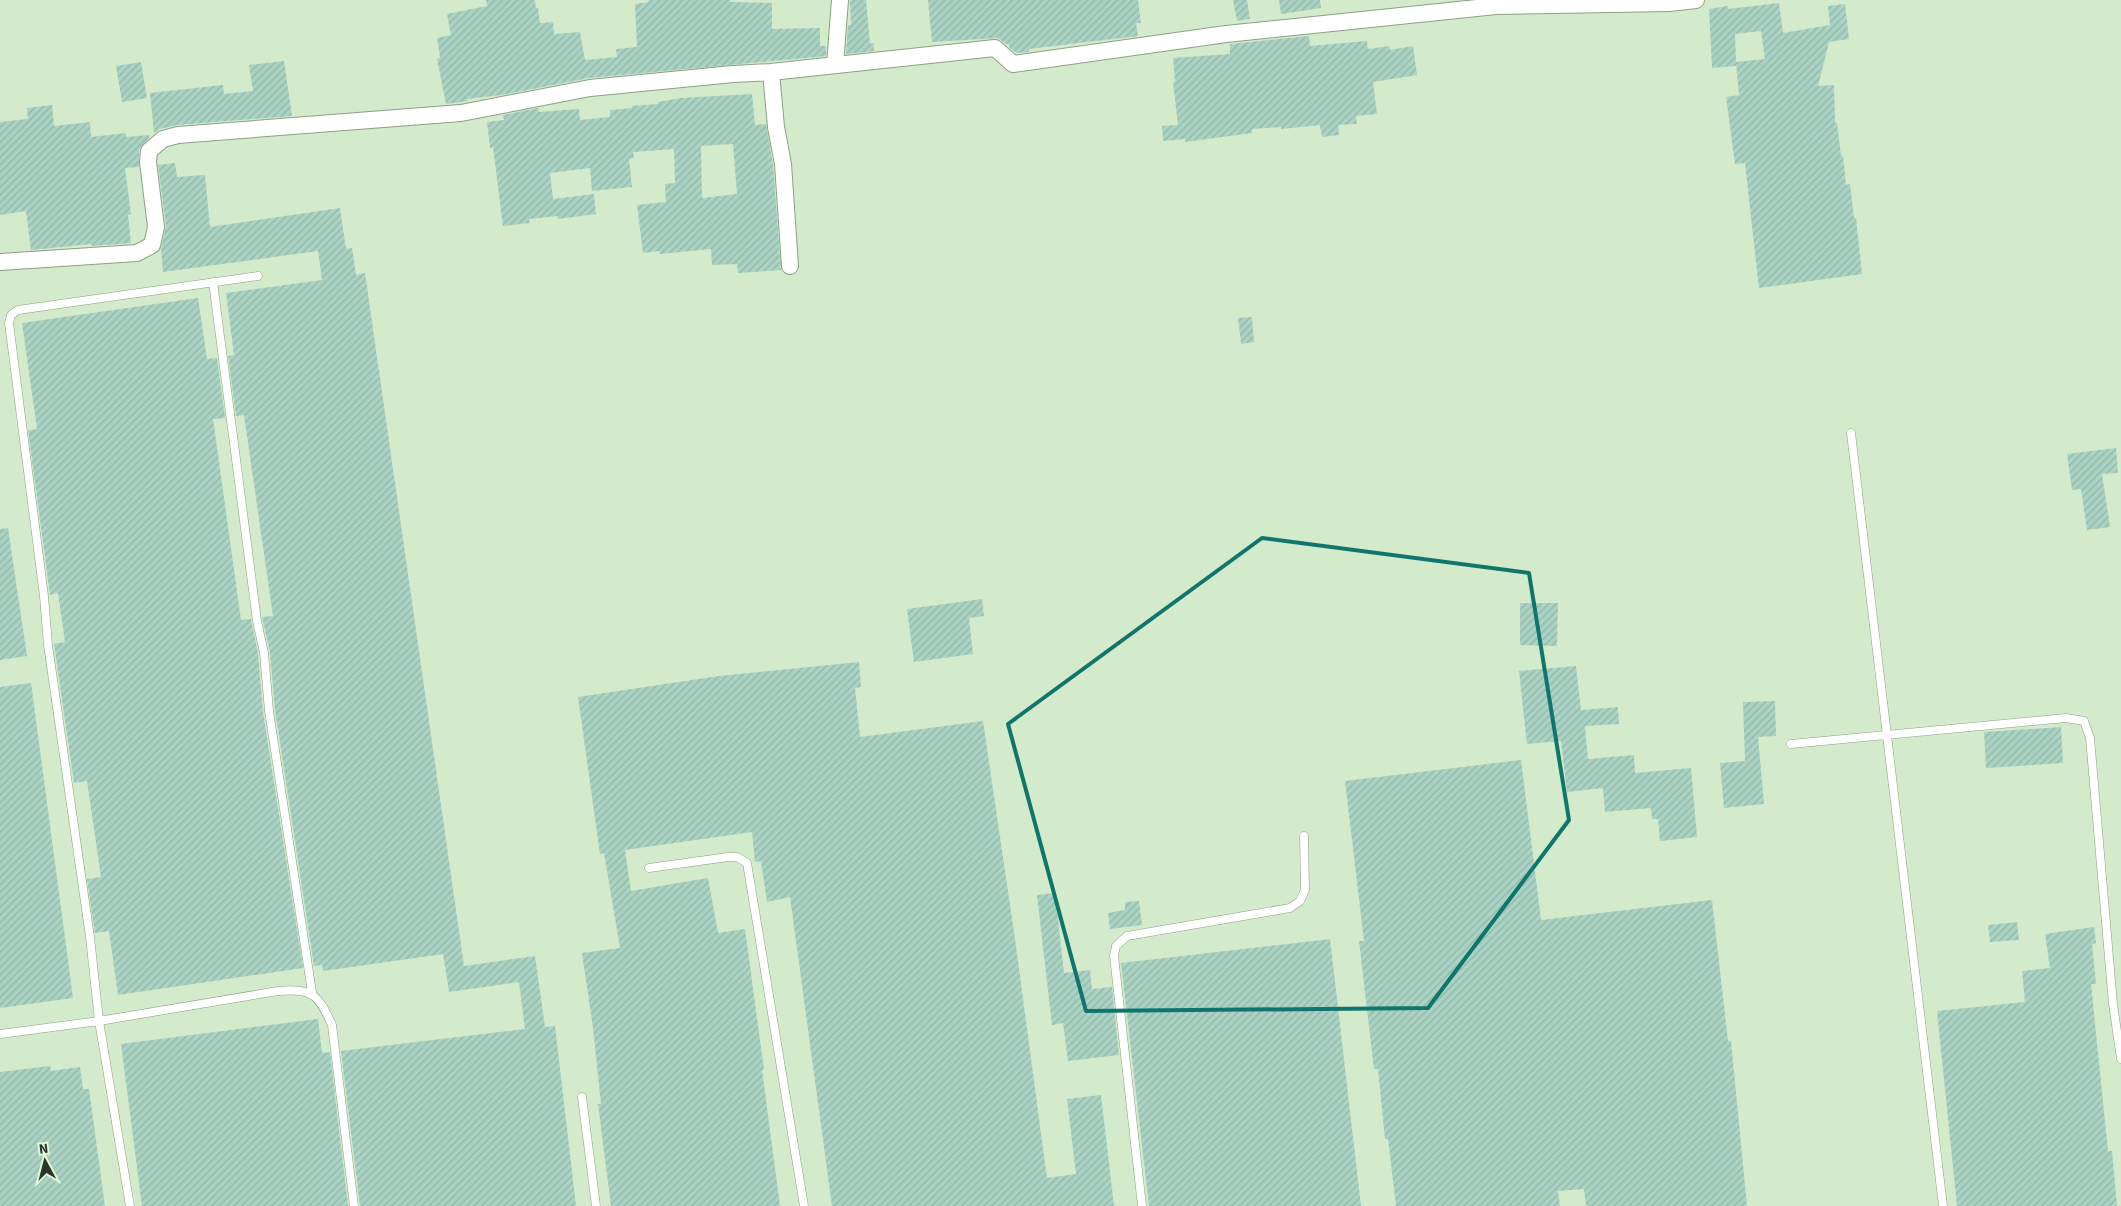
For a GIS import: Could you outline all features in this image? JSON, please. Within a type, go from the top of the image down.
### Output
[{"type":"street","points":[[835,65],[840,0]]},
{"type":"street","points":[[0,262],[137,252],[152,245],[156,227],[148,162],[149,151],[163,139],[178,135],[461,113],[590,88],[771,72],[995,48],[1013,64],[1226,34],[1496,6],[1669,3],[1696,0]]},
{"type":"street","points":[[771,72],[776,127],[783,164],[790,266]]},
{"type":"lane","points":[[130,1206],[100,1021],[90,937],[48,644],[44,596],[9,322],[11,314],[18,310],[258,276]]},
{"type":"lane","points":[[213,282],[256,621],[264,653],[269,711],[312,992],[323,1004],[332,1025],[354,1206]]},
{"type":"lane","points":[[1851,433],[1943,1206]]},
{"type":"lane","points":[[1791,744],[2066,718],[2084,721],[2090,738],[2113,1004],[2121,1059]]},
{"type":"lane","points":[[1142,1206],[1114,956],[1116,946],[1127,936],[1290,908],[1300,901],[1305,890],[1304,836]]},
{"type":"lane","points":[[649,868],[728,856],[748,863],[804,1206]]},
{"type":"lane","points":[[0,1034],[100,1021],[278,991],[312,992]]},
{"type":"lane","points":[[582,1097],[596,1206]]},
{"type":"highlighted area","points":[[1262,538],[1529,573],[1569,820],[1428,1008],[1086,1011],[1008,724]]},
{"type":"building","points":[[486,0],[535,0],[540,23],[553,22],[554,34],[580,32],[585,60],[617,57],[616,49],[637,47],[635,4],[649,2],[648,0],[730,0],[730,2],[772,3],[772,29],[820,28],[820,46],[826,46],[826,56],[589,78],[446,104],[437,59],[440,58],[437,38],[451,35],[447,14],[487,6]]},
{"type":"building","points":[[850,0],[866,0],[870,44],[874,43],[874,51],[846,54],[848,25],[851,25]]},
{"type":"building","points":[[928,0],[1138,0],[1141,23],[1136,23],[1138,36],[1029,49],[1029,52],[1016,53],[1009,47],[1009,44],[998,38],[932,42]]},
{"type":"building","points":[[1233,0],[1247,0],[1250,19],[1237,21]]},
{"type":"building","points":[[1279,0],[1320,0],[1321,8],[1281,14]]},
{"type":"building","points":[[1779,3],[1783,33],[1830,25],[1828,6],[1845,4],[1849,39],[1829,42],[1818,86],[1834,85],[1835,123],[1837,123],[1841,156],[1843,156],[1846,185],[1850,184],[1862,274],[1759,288],[1745,163],[1735,164],[1726,97],[1739,95],[1736,64],[1736,66],[1712,68],[1709,9],[1728,6],[1728,9]],"holes":[[[1761,31],[1765,59],[1736,62],[1735,34]]]},
{"type":"building","points":[[1309,36],[1310,46],[1367,41],[1368,49],[1389,46],[1390,50],[1413,46],[1417,75],[1373,82],[1377,114],[1356,116],[1357,124],[1338,125],[1339,135],[1322,137],[1320,125],[1281,129],[1281,127],[1252,129],[1252,133],[1185,142],[1185,139],[1163,141],[1162,126],[1178,125],[1173,82],[1175,82],[1173,58],[1230,54],[1230,44]]},
{"type":"building","points":[[284,61],[292,116],[177,125],[160,129],[154,133],[150,93],[223,85],[224,94],[253,91],[249,65]]},
{"type":"building","points":[[141,62],[147,98],[122,102],[116,66]]},
{"type":"building","points":[[752,94],[755,125],[766,124],[773,165],[781,270],[738,273],[737,264],[712,265],[711,249],[660,254],[659,251],[643,253],[637,205],[666,202],[665,184],[675,183],[674,149],[633,152],[634,158],[629,159],[632,187],[592,191],[590,168],[550,173],[553,199],[594,194],[596,214],[558,219],[557,216],[529,219],[530,223],[503,226],[493,147],[490,148],[487,122],[504,120],[503,115],[538,108],[539,112],[579,109],[580,120],[610,117],[610,110],[658,104],[658,102],[681,98]],"holes":[[[733,144],[737,194],[702,198],[701,146]]]},
{"type":"building","points":[[52,105],[54,126],[90,122],[91,137],[126,133],[126,137],[149,135],[149,138],[139,149],[139,167],[125,168],[131,214],[128,215],[131,243],[92,246],[91,244],[31,250],[26,211],[0,215],[0,122],[28,119],[27,108]]},
{"type":"building","points":[[175,163],[177,177],[205,175],[210,227],[340,208],[346,249],[352,248],[356,275],[365,273],[464,966],[535,956],[545,1027],[555,1026],[576,1206],[360,1206],[341,1051],[525,1029],[519,982],[449,992],[443,954],[323,971],[322,965],[314,966],[275,710],[270,652],[262,617],[273,616],[244,415],[236,416],[228,356],[234,355],[226,293],[322,280],[318,251],[163,272],[161,249],[166,226],[158,165]]},
{"type":"building","points":[[198,298],[207,359],[217,358],[225,418],[213,419],[241,620],[251,619],[258,654],[263,712],[303,968],[118,995],[109,931],[95,933],[87,879],[101,877],[87,781],[74,783],[54,644],[65,642],[58,593],[50,595],[28,430],[37,429],[22,323]]},
{"type":"building","points":[[1252,317],[1254,342],[1241,344],[1238,318]]},
{"type":"building","points":[[2116,448],[2118,473],[2102,474],[2110,527],[2087,530],[2081,489],[2072,490],[2067,454]]},
{"type":"building","points":[[8,528],[27,656],[0,660],[0,529]]},
{"type":"building","points":[[982,599],[984,616],[969,618],[973,654],[914,662],[907,609]]},
{"type":"building","points":[[1520,603],[1558,603],[1557,646],[1520,645]]},
{"type":"building","points":[[859,662],[861,687],[855,688],[860,737],[983,721],[1047,1178],[1076,1174],[1067,1099],[1101,1095],[1114,1206],[832,1206],[790,897],[767,902],[761,861],[755,862],[752,832],[625,850],[631,891],[708,878],[718,933],[745,929],[780,1206],[611,1206],[598,1104],[601,1104],[593,1028],[582,953],[620,948],[604,853],[600,854],[578,697],[719,676]]},
{"type":"building","points":[[1576,666],[1581,710],[1618,707],[1619,724],[1585,726],[1588,759],[1634,755],[1635,773],[1691,768],[1697,837],[1660,841],[1658,819],[1652,819],[1651,808],[1605,812],[1603,788],[1567,792],[1561,741],[1527,744],[1519,671]]},
{"type":"building","points":[[31,683],[73,998],[0,1008],[0,687]]},
{"type":"building","points":[[1775,701],[1776,736],[1758,737],[1764,804],[1724,808],[1720,763],[1745,761],[1743,702]]},
{"type":"building","points":[[2061,727],[2063,763],[1986,768],[1984,732]]},
{"type":"building","points":[[1521,760],[1541,920],[1712,900],[1728,1041],[1731,1041],[1747,1206],[1586,1206],[1584,1189],[1558,1191],[1560,1206],[1396,1206],[1388,1139],[1385,1139],[1378,1069],[1374,1069],[1359,941],[1364,941],[1345,781]]},
{"type":"building","points":[[1055,893],[1064,973],[1090,970],[1092,989],[1112,987],[1119,1055],[1068,1061],[1063,1023],[1052,1025],[1037,895]]},
{"type":"building","points":[[1139,901],[1142,925],[1110,929],[1108,913],[1125,910],[1125,902]]},
{"type":"building","points":[[2017,922],[2019,940],[1990,942],[1988,925]]},
{"type":"building","points":[[2094,927],[2096,943],[2092,944],[2096,984],[2091,984],[2108,1151],[2112,1151],[2117,1206],[1957,1206],[1937,1011],[2025,1002],[2022,971],[2050,968],[2045,934]]},
{"type":"building","points":[[1330,939],[1361,1206],[1149,1206],[1121,963]]},
{"type":"building","points":[[318,1019],[322,1053],[330,1052],[348,1206],[142,1206],[121,1044]]},
{"type":"building","points":[[50,1066],[51,1071],[80,1067],[83,1089],[89,1089],[105,1206],[0,1206],[0,1072]]}]
